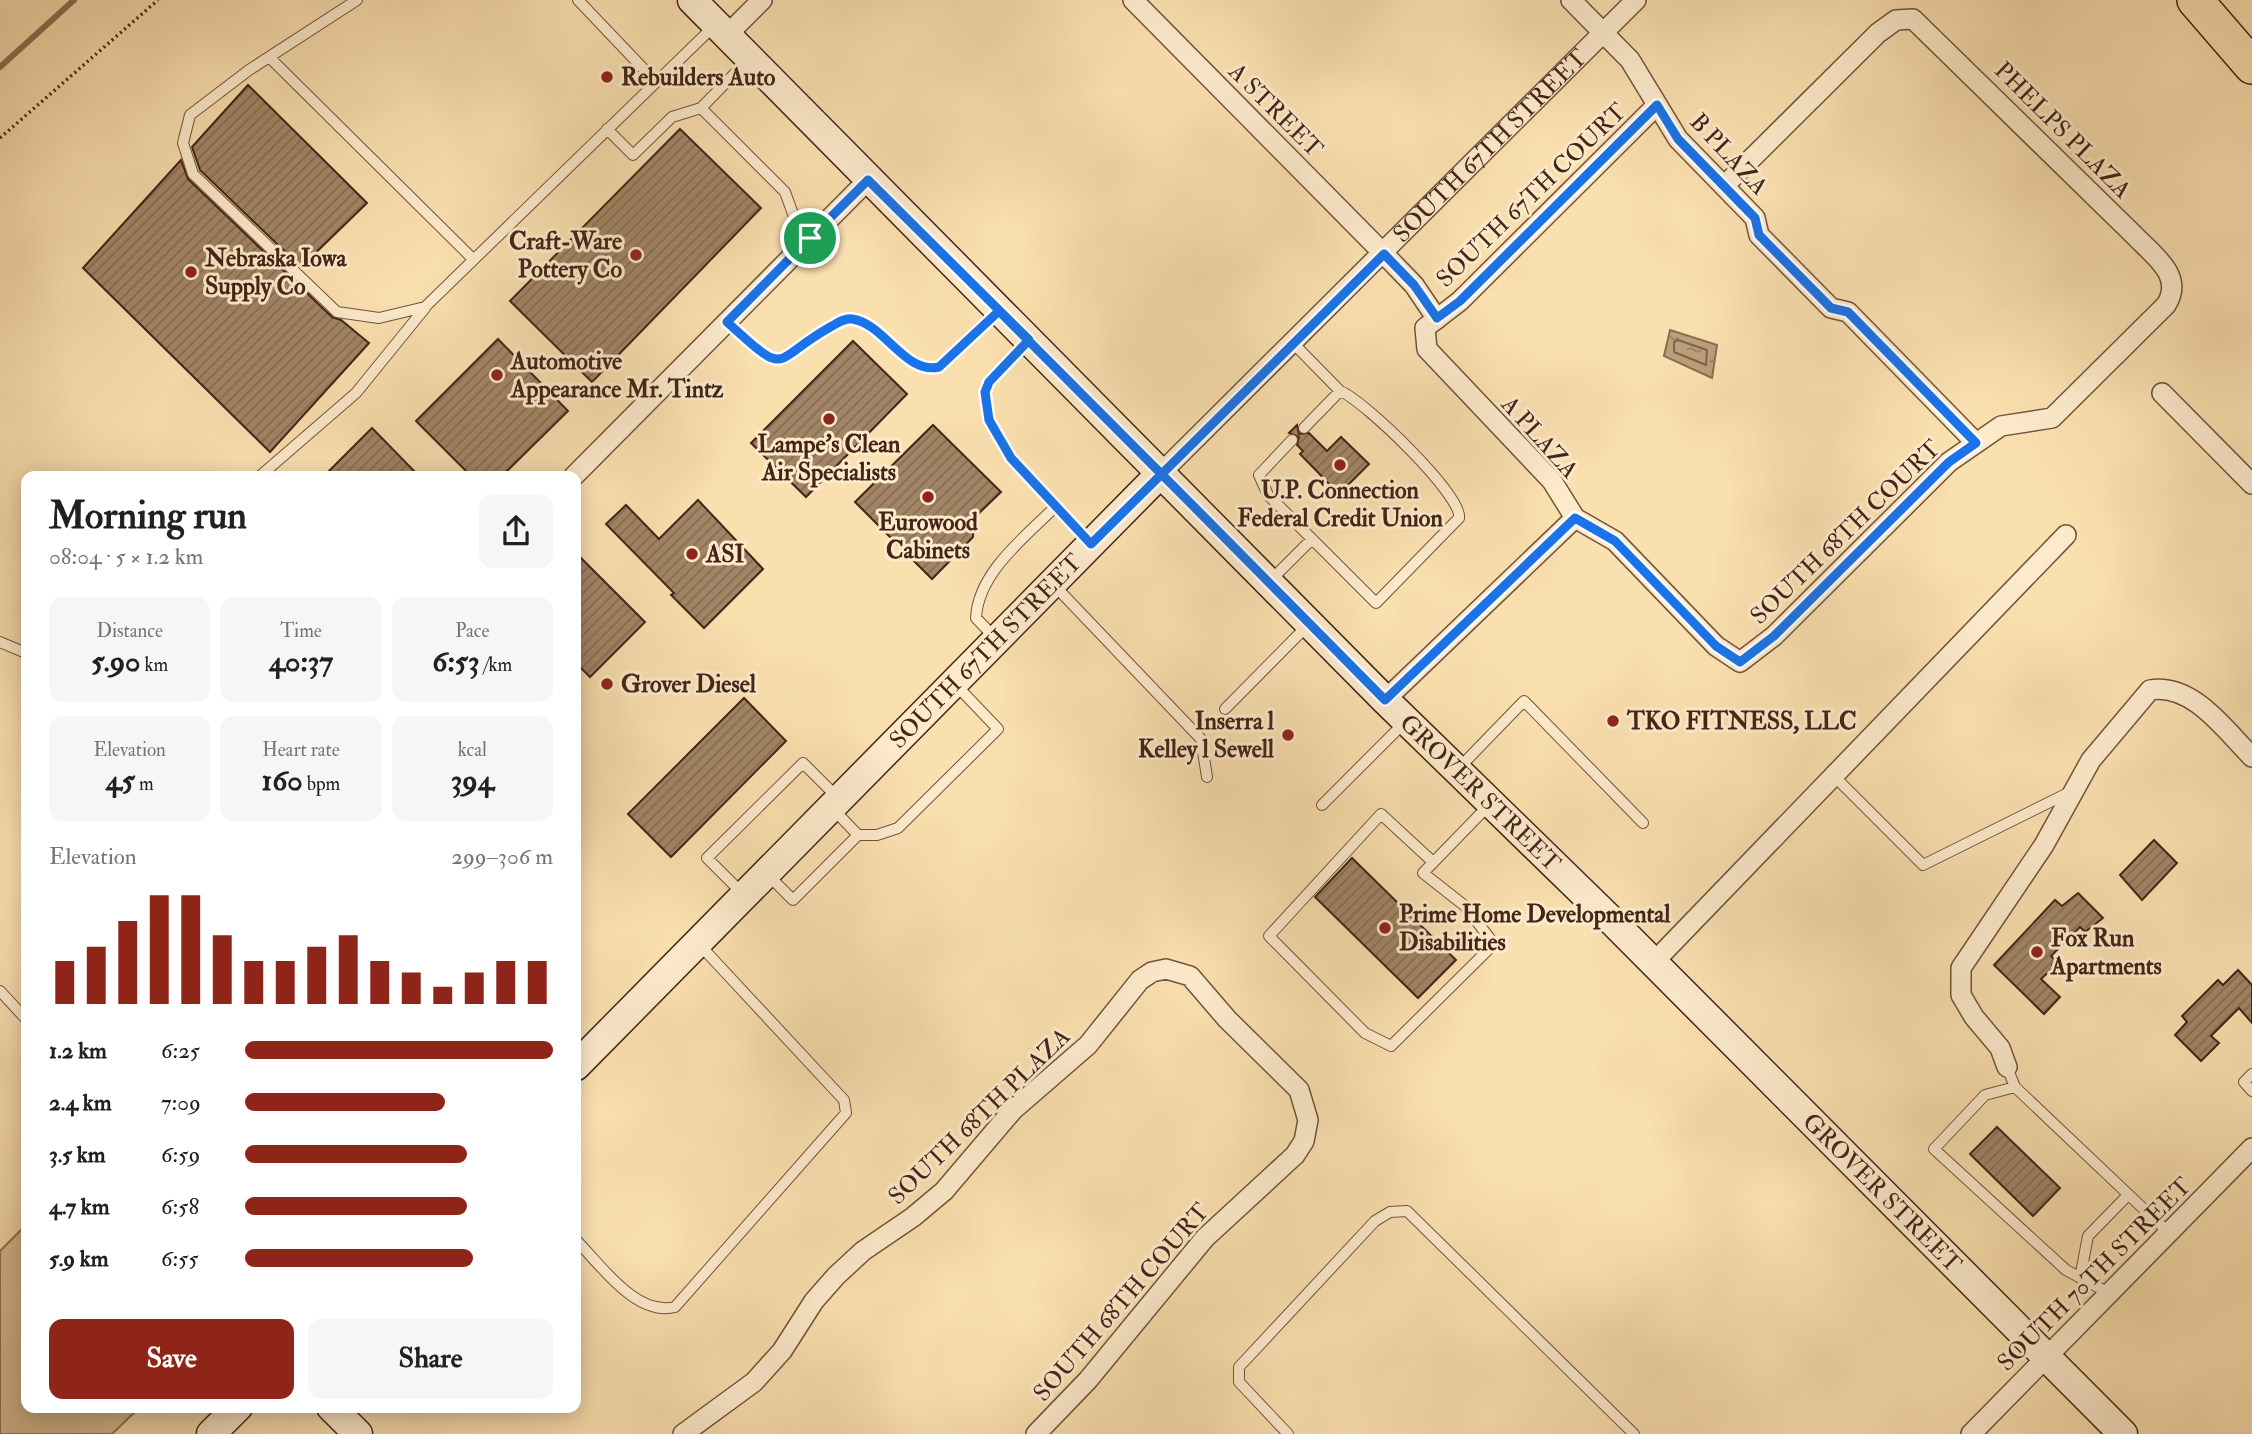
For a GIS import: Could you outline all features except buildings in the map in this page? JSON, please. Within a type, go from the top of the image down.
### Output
[{"type":"highway","points":[[2194,0],[2252,66]]},
{"type":"highway","points":[[2216,0],[2252,37]]},
{"type":"main road","name":"GROVER STREET","points":[[692,0],[1385,700],[1654,962],[2123,1434]]},
{"type":"main road","name":"SOUTH 67TH STREET","points":[[581,1061],[1161,473]]},
{"type":"main road","points":[[211,1434],[232,1413]]},
{"type":"main road","points":[[337,1413],[358,1434]]},
{"type":"street","points":[[721,29],[762,0]]},
{"type":"street","name":"A STREET","points":[[1133,0],[1384,254]]},
{"type":"street","name":"B PLAZA","points":[[1571,0],[1630,60],[1678,139],[1755,218],[1759,235],[1831,308],[1848,312],[1976,443]]},
{"type":"street","name":"SOUTH 67TH STREET","points":[[1161,473],[1384,254],[1636,0]]},
{"type":"street","name":"PHELPS PLAZA","points":[[1724,186],[1878,33],[1889,24],[1905,19],[1920,22],[2134,235],[2169,272],[2173,288]]},
{"type":"street","name":"SOUTH 67TH COURT","points":[[1437,318],[1460,301],[1657,105]]},
{"type":"street","points":[[579,471],[868,180]]},
{"type":"street","points":[[1384,254],[1414,285],[1437,318]]},
{"type":"street","name":"SOUTH 68TH COURT","points":[[1740,662],[1774,636],[1949,462],[2001,426],[2052,418],[2166,305],[2173,288]]},
{"type":"street","name":"A PLAZA","points":[[1437,318],[1425,328],[1430,354],[1552,481],[1575,518],[1615,541],[1716,646],[1740,662]]},
{"type":"street","points":[[2162,393],[2252,484]]},
{"type":"street","points":[[1385,700],[1575,518]]},
{"type":"street","points":[[1654,962],[2066,535]]},
{"type":"street","points":[[2007,1067],[2000,1048],[1974,1017],[1959,985],[1961,968],[2044,845],[2103,744],[2150,690],[2178,692],[2198,703],[2252,757]]},
{"type":"street","name":"SOUTH 68TH PLAZA","points":[[683,1434],[754,1382],[782,1351],[814,1301],[836,1276],[863,1251],[913,1217],[944,1191],[1013,1110],[1088,1045],[1140,980],[1152,972],[1166,969],[1190,976],[1249,1042]]},
{"type":"street","name":"SOUTH 68TH COURT","points":[[1036,1434],[1088,1380],[1205,1238],[1295,1155],[1304,1141],[1307,1110],[1299,1090],[1249,1042]]},
{"type":"street","name":"SOUTH 70TH STREET","points":[[1971,1434],[2252,1148]]},
{"type":"lane","points":[[357,0],[269,57],[190,115],[183,143],[193,174],[337,312],[379,318],[425,307]]},
{"type":"lane","points":[[579,0],[656,82]]},
{"type":"lane","points":[[266,471],[356,393],[425,307],[607,129],[656,82],[721,29]]},
{"type":"lane","points":[[269,57],[474,259]]},
{"type":"lane","points":[[607,129],[633,155],[672,117],[701,108],[749,58]]},
{"type":"lane","points":[[701,108],[785,192],[797,225],[810,238]]},
{"type":"lane","points":[[727,322],[765,356],[777,360],[788,358],[822,331],[845,319],[854,319],[865,323],[919,365],[931,369],[939,367],[999,311]]},
{"type":"lane","points":[[1029,340],[989,382],[986,404],[996,437],[1011,458],[1044,491],[1054,508],[1091,544]]},
{"type":"lane","points":[[1292,440],[1259,475],[1268,495],[1376,603],[1459,518],[1457,506],[1415,454],[1359,400],[1340,391],[1293,343]]},
{"type":"lane","points":[[1304,428],[1340,391]]},
{"type":"lane","points":[[998,641],[976,618],[976,604],[983,587],[1020,541],[1054,508]]},
{"type":"lane","points":[[1269,582],[1312,539]]},
{"type":"lane","points":[[1053,584],[1201,739],[1207,777]]},
{"type":"lane","points":[[1225,709],[1310,624]]},
{"type":"lane","points":[[0,642],[21,651]]},
{"type":"lane","points":[[766,874],[793,900],[858,835],[877,835],[898,828],[998,729],[955,684]]},
{"type":"lane","points":[[1456,771],[1524,701],[1643,823]]},
{"type":"lane","points":[[1322,805],[1407,721]]},
{"type":"lane","points":[[745,895],[707,858],[803,763],[858,835]]},
{"type":"lane","points":[[1834,776],[1923,864],[2074,790]]},
{"type":"lane","points":[[1433,862],[1381,814],[1269,936],[1365,1033],[1391,1046],[1494,944],[1465,906],[1423,873],[1490,804]]},
{"type":"lane","points":[[581,1245],[636,1299],[664,1310],[675,1307],[846,1113],[844,1100],[698,943]]},
{"type":"lane","points":[[0,991],[21,1014]]},
{"type":"lane","points":[[2007,1067],[2015,1087],[2169,1233]]},
{"type":"lane","points":[[2252,1074],[2244,1083],[2252,1091]]},
{"type":"lane","points":[[2015,1087],[1985,1095],[1934,1149],[2066,1270],[2109,1293]]},
{"type":"lane","points":[[2080,1278],[2088,1236],[2128,1195]]},
{"type":"lane","points":[[1288,1434],[1239,1382],[1239,1367],[1375,1222],[1390,1212],[1407,1211],[1634,1434]]},
{"type":"path","points":[[0,138],[158,0]]},
{"type":"shaded area","points":[[21,1230],[21,1413],[134,1413],[112,1434],[0,1434],[0,1251]]},
{"type":"water","points":[[1670,330],[1717,345],[1712,378],[1664,356]]},
{"type":"waterway","points":[[0,67],[74,0]]},
{"type":"place","name":"Rebuilders Auto","points":[[607,77]]},
{"type":"place","name":"Craft-Ware Pottery Co","points":[[636,255]]},
{"type":"place","name":"Nebraska Iowa Supply Co","points":[[191,272]]},
{"type":"place","name":"Automotive Appearance Mr. Tintz","points":[[497,375]]},
{"type":"place","name":"Lampe's Clean Air Specialists","points":[[829,419]]},
{"type":"place","name":"U.P. Connection Federal Credit Union","points":[[1340,465]]},
{"type":"place","name":"Eurowood Cabinets","points":[[928,497]]},
{"type":"place","name":"ASI","points":[[692,554]]},
{"type":"place","name":"Grover Diesel","points":[[607,684]]},
{"type":"place","name":"TKO FITNESS, LLC","points":[[1613,721]]},
{"type":"place","name":"Inserra l Kelley l Sewell","points":[[1288,735]]},
{"type":"place","name":"Prime Home Developmental Disabilities","points":[[1385,928]]},
{"type":"place","name":"Fox Run Apartments","points":[[2037,952]]},
{"type":"route","points":[[810,238],[727,322],[765,356],[777,360],[788,358],[822,331],[845,319],[854,319],[865,323],[919,365],[931,369],[939,367],[999,311],[1074,386],[1161,473],[1385,700],[1575,518],[1615,541],[1716,646],[1740,662],[1774,636],[1949,462],[1976,443],[1848,312],[1831,308],[1759,235],[1755,218],[1678,139],[1657,105],[1460,301],[1437,318],[1414,285],[1384,254],[1161,473],[1091,544],[1054,508],[1044,491],[1011,458],[996,437],[989,420],[985,392],[989,382],[1029,340],[868,180],[810,238]]}]
